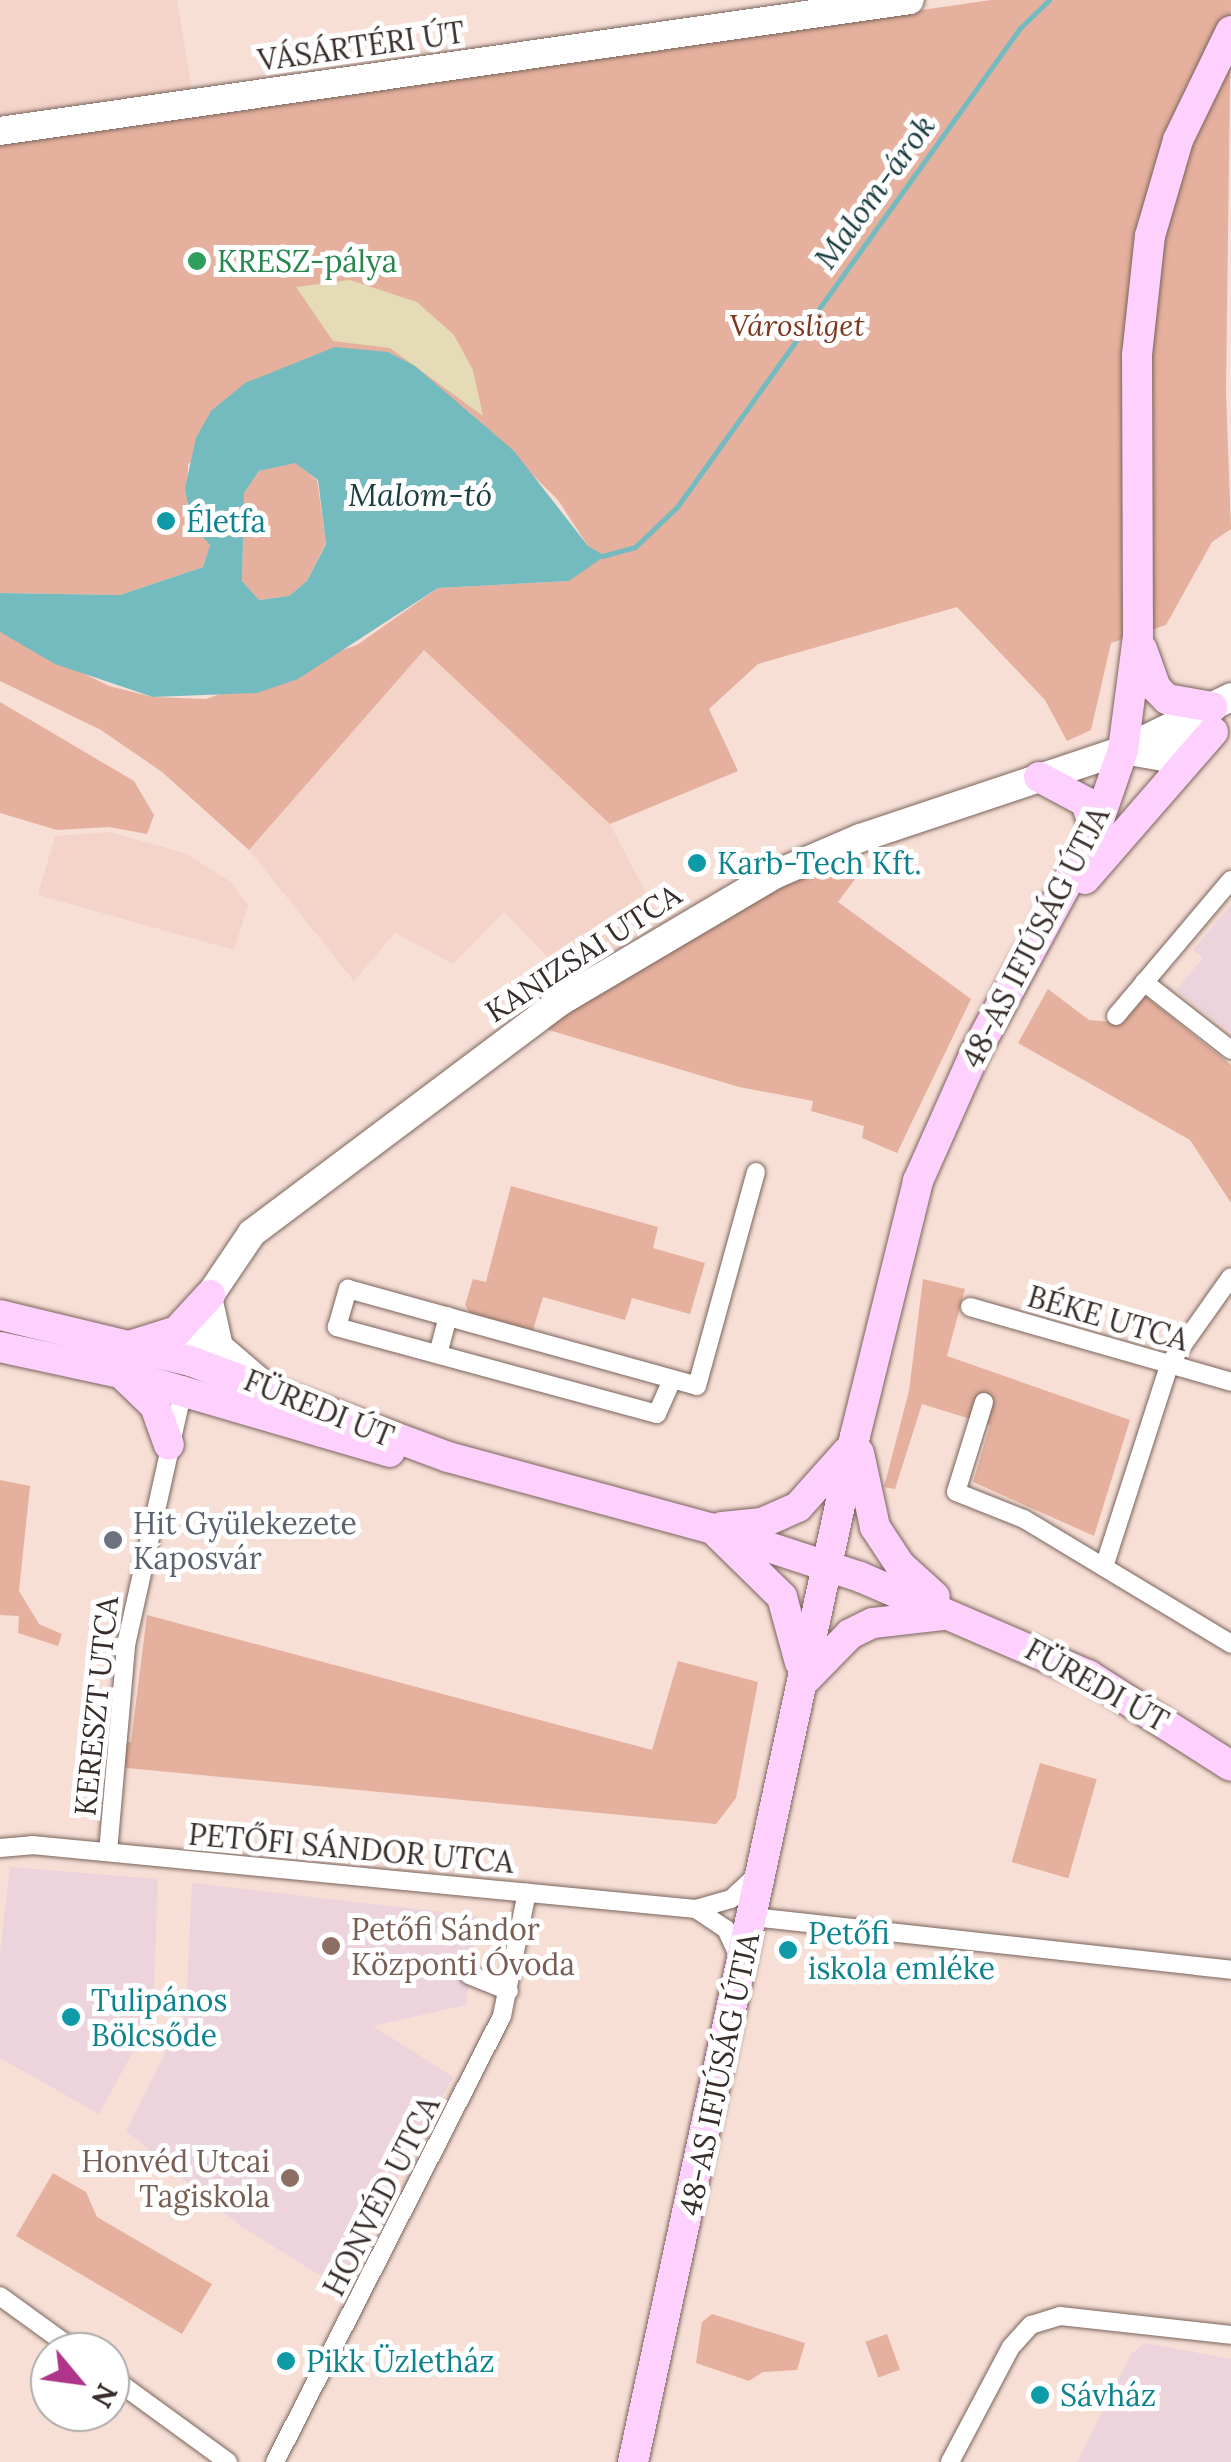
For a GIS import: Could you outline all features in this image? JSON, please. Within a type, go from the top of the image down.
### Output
[{"type":"main road","name":"48-AS IFJÚSÁG ÚTJA","points":[[633,2462],[856,1436],[918,1181],[944,1116],[1094,831],[1123,750],[1138,636],[1137,355],[1144,279],[1160,191],[1207,76],[1231,32]]},
{"type":"main road","points":[[1138,636],[1156,688],[1181,706],[1222,713]]},
{"type":"main road","points":[[1029,954],[1222,713]]},
{"type":"main road","points":[[1038,777],[1086,802],[1094,831]]},
{"type":"main road","points":[[0,1347],[124,1359],[176,1331],[210,1295]]},
{"type":"main road","points":[[0,1315],[124,1359],[155,1406],[168,1445]]},
{"type":"main road","name":"FÜREDI ÚT","points":[[124,1359],[190,1361],[261,1383],[448,1457],[710,1528],[829,1565],[957,1614],[1088,1675],[1231,1766]]},
{"type":"main road","name":"FÜREDI ÚT","points":[[124,1359],[182,1391],[374,1450],[448,1457]]},
{"type":"main road","points":[[710,1528],[762,1523],[798,1507],[840,1466],[856,1436]]},
{"type":"main road","points":[[856,1436],[875,1528],[900,1566],[957,1614]]},
{"type":"main road","points":[[710,1528],[782,1597],[794,1624],[802,1686]]},
{"type":"main road","points":[[802,1686],[828,1653],[873,1623],[957,1614]]},
{"type":"street","name":"VÁSÁRTÉRI ÚT","points":[[0,130],[910,0]]},
{"type":"street","name":"KANIZSAI UTCA","points":[[190,1361],[210,1295],[252,1234],[370,1139],[651,944],[802,863],[1123,750],[1163,757],[1222,713]]},
{"type":"street","points":[[1116,1016],[1231,880]]},
{"type":"street","points":[[1144,982],[1231,1050]]},
{"type":"street","points":[[672,1380],[657,1414],[337,1327],[348,1289],[697,1386],[756,1172]]},
{"type":"street","points":[[1104,1567],[1170,1363],[1231,1277]]},
{"type":"street","points":[[210,1295],[210,1324],[219,1347],[261,1383]]},
{"type":"street","name":"BÉKE UTCA","points":[[970,1308],[1231,1382]]},
{"type":"street","points":[[438,1354],[448,1316]]},
{"type":"street","name":"KERESZT UTCA","points":[[108,1852],[126,1646],[168,1445],[190,1361]]},
{"type":"street","points":[[984,1402],[956,1492],[1024,1519],[1231,1644]]},
{"type":"street","name":"PETŐFI SÁNDOR UTCA","points":[[0,1848],[108,1852],[696,1910]]},
{"type":"street","points":[[696,1910],[731,1899],[764,1864]]},
{"type":"street","name":"HONVÉD UTCA","points":[[275,2462],[391,2240],[509,1990],[528,1892]]},
{"type":"street","points":[[696,1910],[726,1929],[742,1972]]},
{"type":"street","points":[[753,1916],[1231,1970]]},
{"type":"street","points":[[469,1976],[509,1990]]},
{"type":"street","points":[[0,2296],[50,2332]]},
{"type":"street","points":[[950,2462],[1012,2347],[1032,2325],[1060,2316],[1231,2334]]},
{"type":"street","points":[[130,2391],[228,2462]]},
{"type":"shaded area","points":[[0,0],[177,0],[192,89],[0,116]]},
{"type":"shaded area","points":[[424,649],[610,824],[658,916],[568,978],[504,912],[453,964],[395,933],[354,981],[249,850]]},
{"type":"shaded area","points":[[109,832],[185,853],[231,882],[248,905],[234,950],[38,895],[55,836]]},
{"type":"shaded area","points":[[1231,905],[1231,1032],[1176,990],[1203,958],[1193,950]]},
{"type":"shaded area","points":[[10,1867],[158,1879],[153,2015],[99,2114],[0,2058],[0,1954]]},
{"type":"shaded area","name":"Honvéd Utcai Tagiskola","points":[[192,1883],[477,1916],[466,2005],[373,2026],[453,2077],[339,2287],[239,2225],[126,2131],[186,2011]]},
{"type":"shaded area","points":[[1145,2343],[1231,2359],[1231,2462],[1077,2462],[1131,2354]]},
{"type":"green space","name":"Városliget","points":[[991,0],[1231,0],[1226,392],[1231,529],[1212,542],[1166,625],[1111,643],[1091,730],[1067,741],[1045,700],[957,607],[758,664],[709,709],[738,771],[610,824],[424,650],[249,850],[162,772],[101,730],[0,681],[0,632],[109,686],[153,697],[206,699],[357,645],[438,588],[569,581],[588,546],[558,500],[470,413],[388,352],[188,464],[187,508],[210,545],[203,567],[120,595],[0,593],[0,143]]},
{"type":"green space","points":[[295,462],[317,480],[326,543],[307,581],[289,596],[259,600],[242,581],[244,493],[259,471]]},
{"type":"green space","points":[[0,702],[134,781],[154,815],[147,834],[109,827],[57,830],[0,813]]},
{"type":"green space","points":[[850,855],[864,867],[838,902],[971,999],[897,1153],[862,1138],[864,1126],[811,1111],[813,1101],[739,1087],[542,1028],[784,881]]},
{"type":"green space","points":[[1048,989],[1089,1020],[1123,1023],[1145,996],[1231,1065],[1231,1203],[1190,1140],[1018,1043]]},
{"type":"green space","points":[[511,1186],[658,1227],[653,1248],[705,1263],[690,1314],[632,1298],[625,1320],[543,1297],[533,1330],[470,1313],[465,1305],[473,1279],[486,1282]]},
{"type":"green space","points":[[923,1279],[965,1289],[947,1356],[1130,1420],[1094,1536],[973,1482],[990,1425],[922,1404],[895,1489],[884,1487],[909,1391]]},
{"type":"green space","points":[[0,1480],[30,1486],[19,1591],[39,1624],[62,1634],[58,1646],[18,1633],[19,1616],[0,1615]]},
{"type":"green space","points":[[147,1615],[652,1750],[678,1661],[758,1682],[736,1798],[716,1824],[127,1768],[120,1763],[121,1742],[131,1742]]},
{"type":"green space","points":[[1040,1763],[1097,1779],[1068,1878],[1012,1862]]},
{"type":"green space","points":[[53,2173],[86,2192],[97,2217],[212,2284],[182,2334],[16,2236]]},
{"type":"green space","points":[[712,2314],[805,2343],[797,2370],[763,2372],[749,2381],[696,2363],[702,2322]]},
{"type":"green space","points":[[887,2334],[900,2370],[878,2378],[865,2342]]},
{"type":"sand","points":[[350,280],[417,302],[454,335],[473,370],[483,416],[390,348],[333,341],[296,287]]},
{"type":"water","name":"Malom-tó","points":[[335,347],[388,352],[415,366],[514,451],[588,546],[605,556],[569,581],[438,588],[298,679],[257,693],[153,697],[55,664],[0,632],[0,593],[120,595],[203,567],[210,545],[191,524],[185,488],[196,438],[211,411],[245,383]],"holes":[[[295,463],[318,480],[326,544],[307,581],[289,596],[259,600],[242,581],[244,493],[259,471]]]},
{"type":"waterway","name":"Malom-árok","points":[[602,556],[635,547],[677,507],[1020,28],[1049,0]]},
{"type":"place","name":"KRESZ-pálya","points":[[197,261]]},
{"type":"place","name":"Életfa","points":[[166,521]]},
{"type":"place","name":"Karb-Tech Kft.","points":[[697,863]]},
{"type":"place","name":"Hit Gyülekezete Kaposvár","points":[[113,1540]]},
{"type":"place","name":"Petőfi Sándor Központi Óvoda","points":[[331,1946]]},
{"type":"place","name":"Petőfi iskola emléke","points":[[788,1950]]},
{"type":"place","name":"Tulipános Bölcsőde","points":[[71,2017]]},
{"type":"place","name":"Honvéd Utcai Tagiskola","points":[[290,2178]]},
{"type":"place","name":"Pikk Üzletház","points":[[286,2361]]},
{"type":"place","name":"Sávház","points":[[1040,2395]]}]
